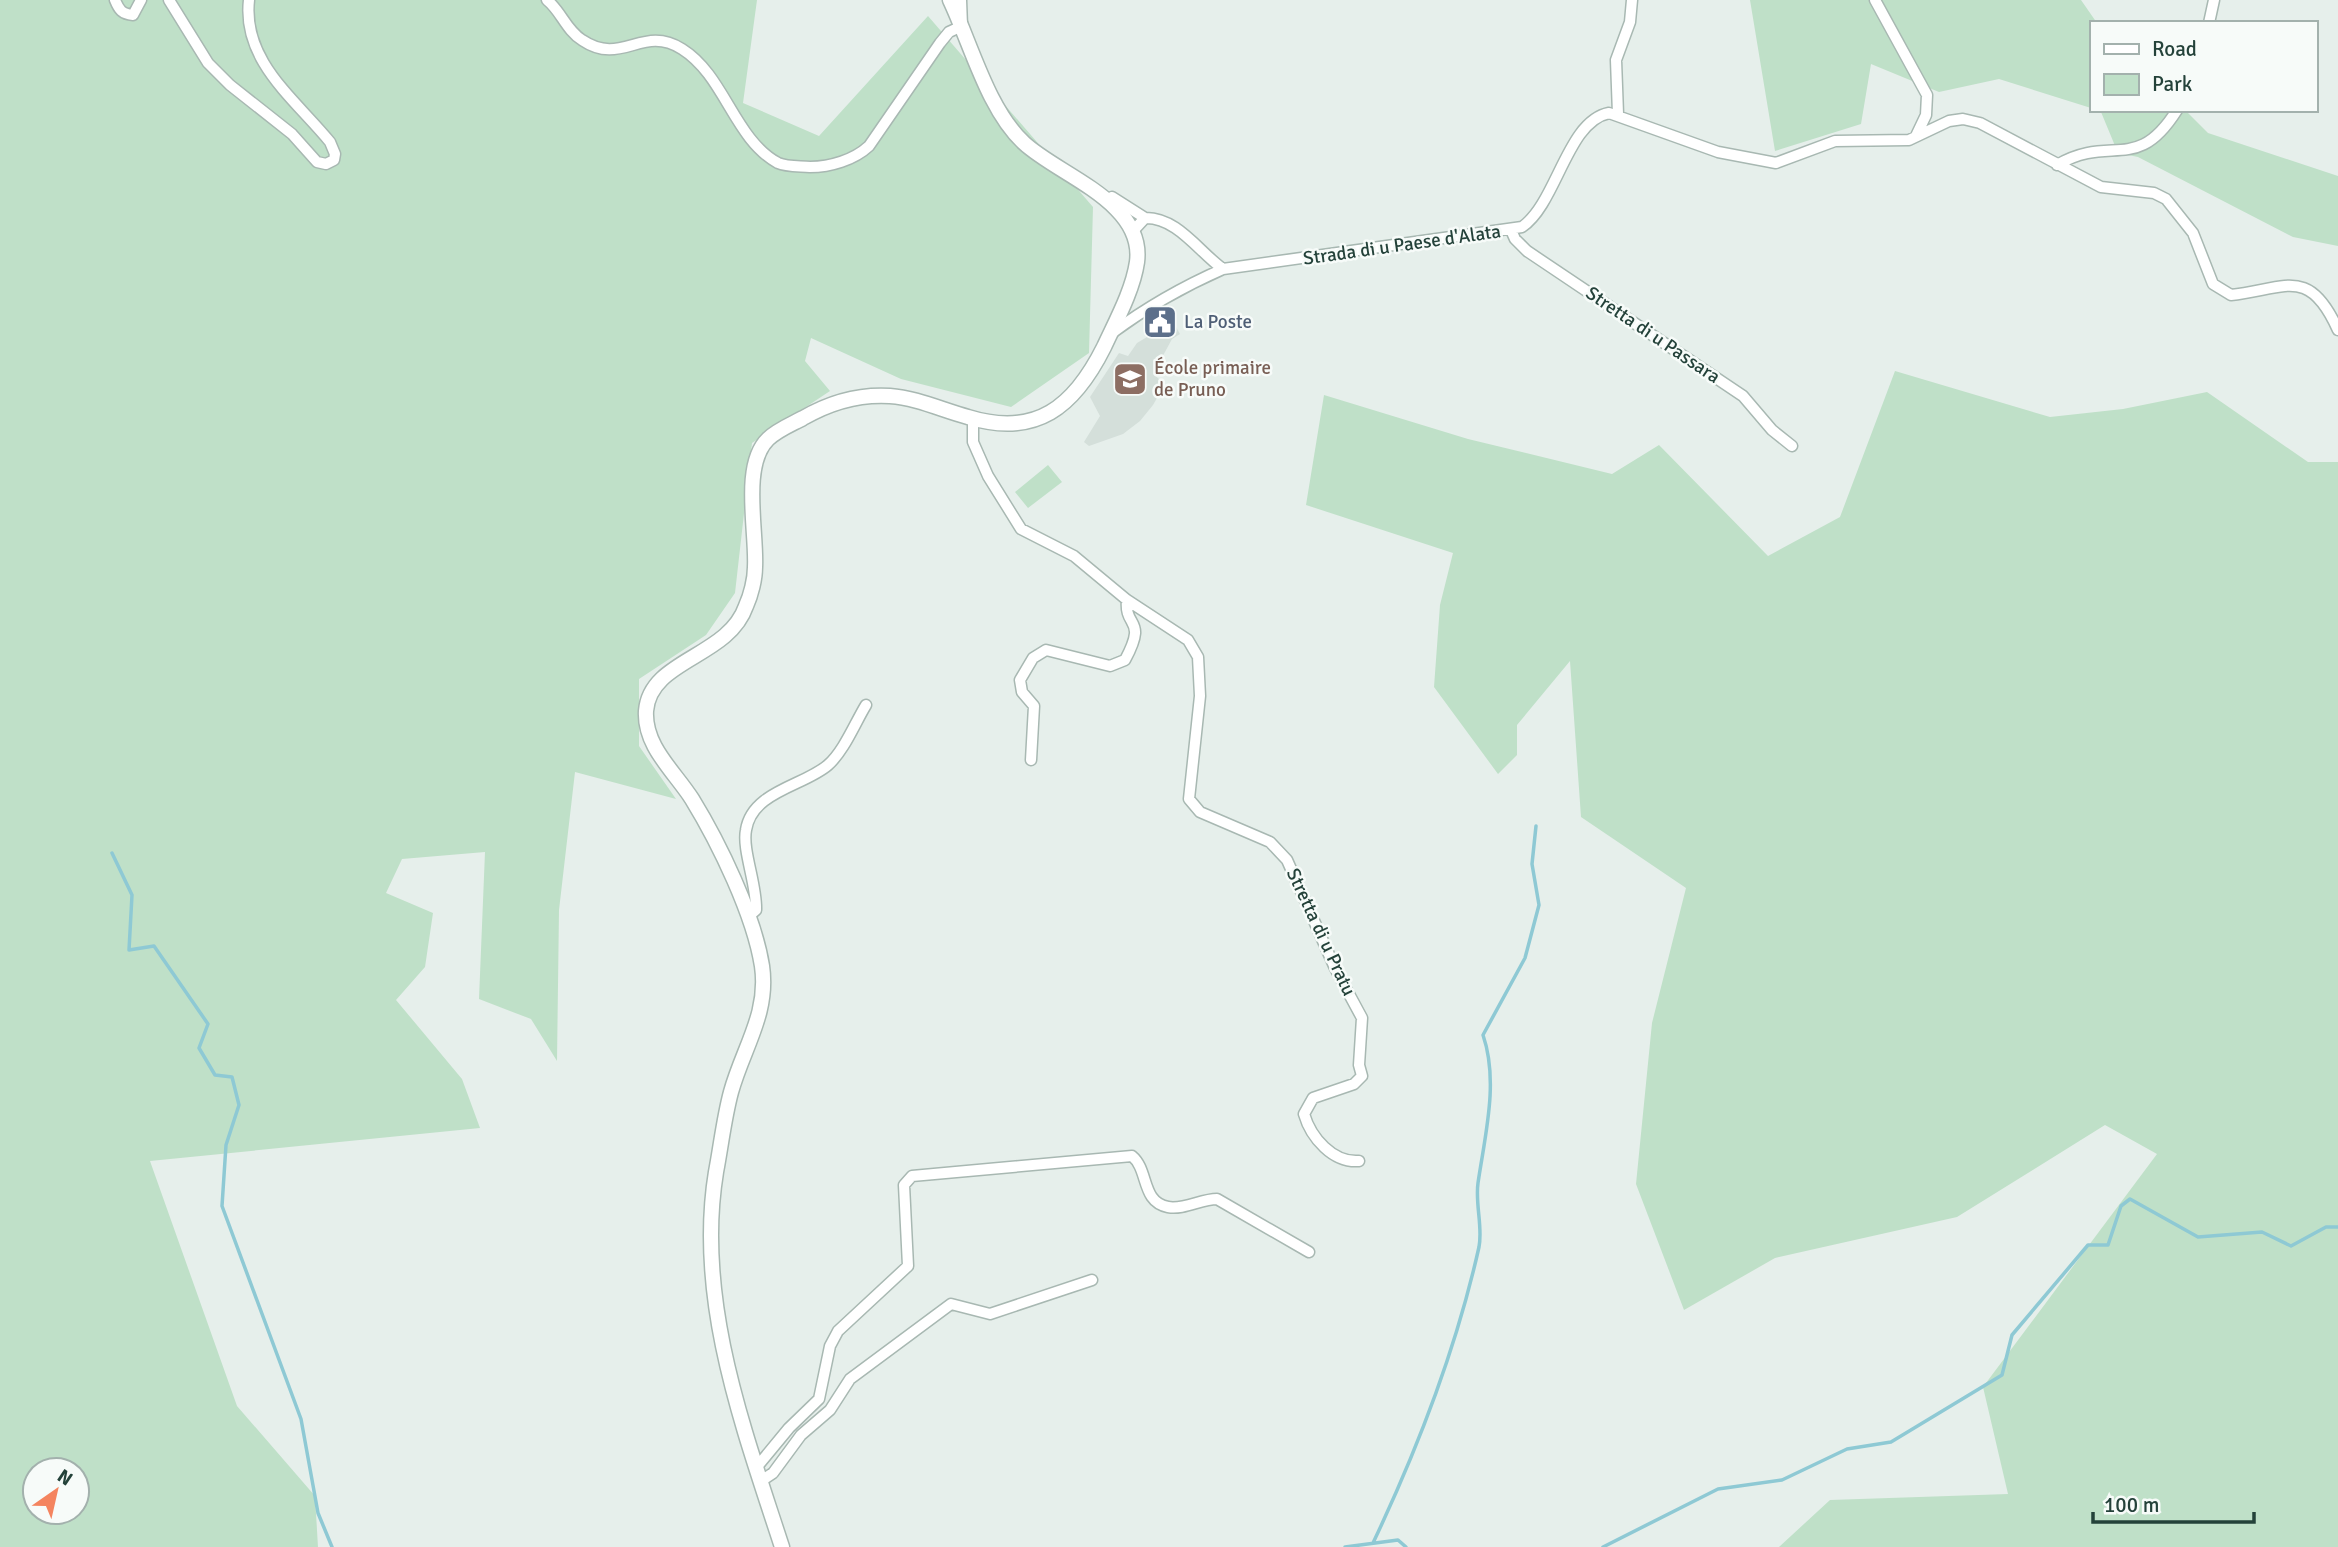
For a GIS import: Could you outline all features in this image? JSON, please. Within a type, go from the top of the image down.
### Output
[{"type":"street","points":[[115,0],[118,9],[125,15],[133,15],[141,0]]},
{"type":"street","points":[[169,0],[208,63],[230,85],[292,134],[317,162],[326,164],[334,160],[335,154],[330,142],[255,51],[247,12],[249,0]]},
{"type":"street","points":[[547,0],[581,40],[601,49],[612,51],[654,39],[668,41],[684,50],[704,66],[765,153],[780,164],[794,166],[822,167],[859,155],[869,146],[940,43],[950,32],[962,26]]},
{"type":"street","points":[[782,1547],[725,1355],[710,1263],[711,1214],[732,1091],[764,1003],[758,942],[749,916],[692,800],[646,731],[649,693],[657,682],[676,668],[721,642],[745,610],[755,570],[753,481],[757,459],[771,436],[824,406],[866,396],[893,396],[917,401],[973,419],[1006,426],[1030,422],[1067,401],[1082,384],[1109,335],[1137,262],[1132,232],[1125,219],[1098,194],[1022,142],[1002,117],[950,0]]},
{"type":"street","points":[[961,0],[962,26]]},
{"type":"street","points":[[1632,0],[1630,22],[1616,60],[1618,114],[1676,139],[1766,162],[1787,160],[1835,141],[1887,142],[1916,136],[1949,121],[1964,119],[1980,123],[2101,187],[2154,193],[2166,199],[2193,233],[2214,284],[2221,291],[2231,295],[2244,294],[2294,284],[2307,289],[2320,300],[2338,330]]},
{"type":"street","points":[[1875,0],[1927,95],[1926,115],[1916,136]]},
{"type":"street","points":[[2209,21],[2214,0]]},
{"type":"street","points":[[2057,165],[2091,151],[2134,150],[2145,146],[2159,136],[2176,112]]},
{"type":"street","name":"Strada di u Paese d'Alata","points":[[1109,335],[1146,307],[1223,269],[1511,230],[1531,221],[1568,155],[1592,120],[1601,115],[1618,114]]},
{"type":"street","points":[[1098,194],[1110,195],[1144,218],[1154,218],[1178,230],[1223,269]]},
{"type":"street","points":[[1132,232],[1144,218]]},
{"type":"street","name":"Stretta di u Passara","points":[[1511,230],[1515,240],[1527,251],[1743,396],[1772,430],[1792,446]]},
{"type":"street","name":"Stretta di u Pratu","points":[[973,419],[974,442],[988,476],[1021,529],[1074,556],[1126,600],[1188,640],[1198,657],[1200,696],[1189,799],[1194,808],[1270,842],[1287,860],[1335,968],[1362,1018],[1359,1065],[1362,1076],[1354,1084],[1313,1098],[1307,1104],[1304,1115],[1308,1125],[1328,1150],[1348,1162],[1359,1161]]},
{"type":"street","points":[[1031,760],[1034,706],[1022,692],[1020,680],[1026,669],[1033,658],[1046,650],[1110,666],[1125,660],[1136,640],[1136,626],[1126,608],[1126,600]]},
{"type":"street","points":[[749,916],[755,910],[756,896],[745,831],[752,814],[779,790],[817,773],[831,762],[866,705]]},
{"type":"street","points":[[759,1475],[789,1428],[819,1399],[830,1346],[838,1331],[908,1266],[904,1185],[912,1176],[1132,1156],[1139,1162],[1147,1191],[1158,1203],[1169,1208],[1204,1199],[1217,1199],[1309,1252]]},
{"type":"street","points":[[759,1475],[773,1474],[801,1435],[830,1410],[850,1379],[951,1304],[990,1314],[1092,1280]]},
{"type":"shaded area","name":"École primaire de Pruno","points":[[1172,320],[1180,334],[1172,339],[1153,374],[1165,384],[1153,405],[1140,421],[1123,434],[1089,446],[1084,442],[1100,416],[1090,397],[1119,353],[1128,356],[1137,343],[1152,334],[1150,331]]},
{"type":"green space","points":[[0,0],[757,0],[743,103],[819,136],[928,16],[1093,207],[1089,353],[1011,407],[901,379],[811,338],[805,361],[830,391],[752,443],[735,593],[706,635],[639,679],[639,746],[676,799],[575,772],[559,910],[557,1061],[531,1019],[479,999],[485,852],[402,859],[386,893],[433,913],[425,967],[396,1000],[462,1079],[480,1128],[150,1161],[237,1406],[315,1496],[318,1547],[0,1547]]},
{"type":"green space","points":[[1750,0],[2081,0],[2096,21],[2090,21],[2090,108],[1999,79],[1939,92],[1871,64],[1861,124],[1775,151]]},
{"type":"green space","points":[[2101,112],[2187,112],[2208,133],[2338,176],[2338,246],[2293,237],[2138,157],[2118,153]]},
{"type":"green space","points":[[1895,371],[2050,417],[2123,409],[2207,392],[2308,462],[2338,462],[2338,1547],[1779,1547],[1830,1500],[2008,1494],[1983,1387],[2157,1154],[2105,1125],[1957,1217],[1775,1258],[1684,1310],[1636,1184],[1652,1023],[1686,888],[1581,817],[1570,661],[1517,725],[1517,755],[1498,774],[1434,687],[1440,605],[1453,553],[1306,505],[1324,395],[1468,439],[1612,474],[1659,445],[1768,556],[1840,517]]},
{"type":"green space","points":[[1048,465],[1062,482],[1028,508],[1015,492]]},
{"type":"waterway","points":[[1373,1543],[1434,1398],[1459,1323],[1479,1247],[1477,1191],[1490,1090],[1488,1053],[1483,1035],[1525,958],[1539,905],[1532,864],[1536,826]]},
{"type":"waterway","points":[[112,853],[132,895],[129,950],[154,946],[208,1024],[199,1048],[215,1075],[232,1077],[239,1105],[226,1145],[222,1206],[301,1419],[318,1513],[332,1547]]},
{"type":"waterway","points":[[1603,1547],[1718,1489],[1782,1480],[1847,1449],[1891,1442],[2002,1375],[2012,1335],[2088,1245],[2108,1245],[2121,1206],[2130,1199],[2198,1237],[2262,1232],[2291,1246],[2326,1227],[2338,1227]]},
{"type":"waterway","points":[[1345,1547],[1398,1540],[1406,1547]]},
{"type":"place","name":"La Poste","points":[[1160,322]]},
{"type":"place","name":"École primaire de Pruno","points":[[1130,379]]}]
